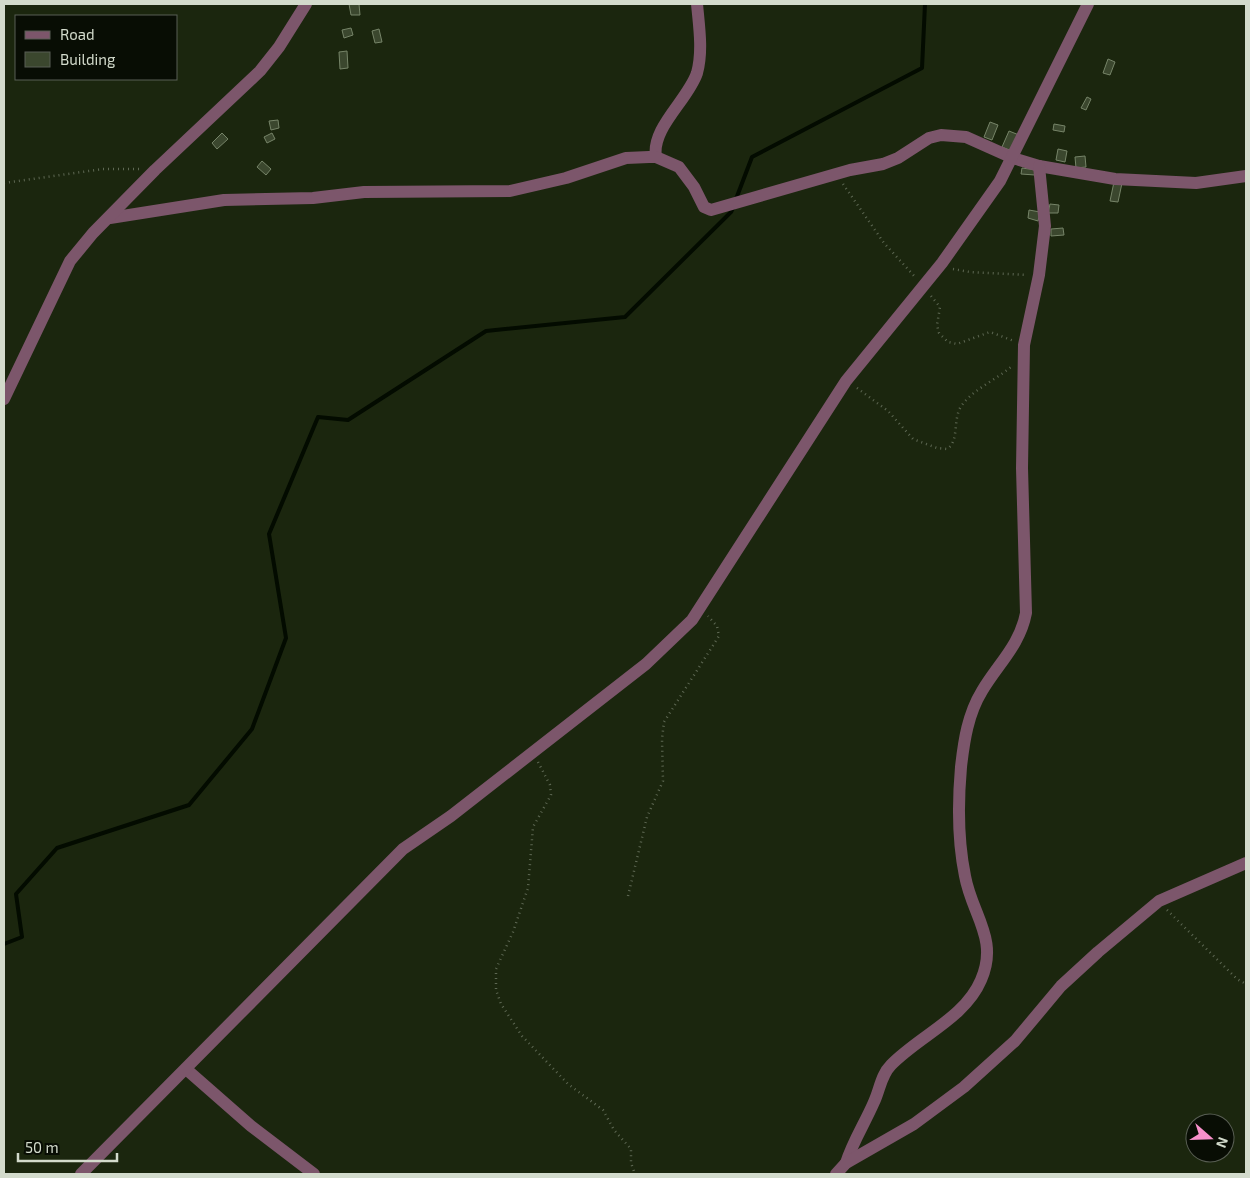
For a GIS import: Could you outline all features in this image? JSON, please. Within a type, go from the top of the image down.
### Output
[{"type":"street","points":[[4,399],[70,261],[93,233],[110,218],[155,170],[260,71],[279,48],[306,4]]},
{"type":"street","points":[[656,157],[655,146],[658,136],[689,90],[698,70],[700,36],[697,4]]},
{"type":"street","points":[[80,1174],[403,849],[451,816],[646,664],[676,637],[700,608],[846,381],[942,263],[1000,181],[1088,4]]},
{"type":"street","points":[[110,218],[224,200],[314,198],[364,192],[510,190],[566,178],[626,158],[656,157],[679,167],[694,187],[707,210],[719,209],[837,174],[883,164],[898,158],[929,138],[942,135],[966,138],[1013,158],[1039,166],[1115,179],[1166,183],[1215,181],[1246,176]]},
{"type":"street","points":[[846,1164],[860,1129],[875,1100],[884,1072],[916,1042],[966,1004],[981,981],[988,958],[985,933],[970,899],[964,874],[960,820],[961,768],[970,717],[982,692],[1016,645],[1023,630],[1026,613],[1022,468],[1024,350],[1039,275],[1045,226],[1039,166]]},
{"type":"street","points":[[836,1174],[846,1164],[914,1124],[964,1087],[1015,1041],[1062,986],[1098,952],[1159,901],[1246,863]]},
{"type":"street","points":[[186,1069],[251,1126],[314,1174]]},
{"type":"path","points":[[4,183],[108,168],[155,170]]},
{"type":"path","points":[[837,174],[875,230],[940,307],[937,325],[943,340],[958,344],[990,332],[1024,350],[961,406],[956,420],[954,441],[947,449],[921,444],[913,439],[888,411],[846,381]]},
{"type":"path","points":[[942,263],[955,270],[970,272],[1039,275]]},
{"type":"path","points":[[628,896],[645,824],[663,781],[662,739],[664,722],[694,672],[719,636],[717,626],[700,608]]},
{"type":"path","points":[[532,752],[550,785],[551,795],[533,828],[528,888],[496,969],[496,990],[500,1004],[522,1036],[568,1084],[603,1110],[614,1130],[631,1149],[631,1163],[635,1174]]},
{"type":"path","points":[[1159,901],[1187,931],[1237,978],[1246,984]]},
{"type":"building","points":[[349,4],[359,4],[360,15],[351,15]]},
{"type":"building","points":[[351,28],[353,35],[344,38],[342,30]]},
{"type":"building","points":[[379,29],[382,42],[375,43],[372,31]]},
{"type":"building","points":[[347,51],[348,68],[340,69],[339,52]]},
{"type":"building","points":[[1108,59],[1115,62],[1110,75],[1103,73]]},
{"type":"building","points":[[1087,97],[1091,99],[1086,110],[1081,108]]},
{"type":"building","points":[[278,120],[279,128],[271,130],[269,121]]},
{"type":"building","points":[[990,122],[998,125],[992,140],[984,137]]},
{"type":"building","points":[[1054,124],[1065,126],[1064,132],[1053,130]]},
{"type":"building","points":[[1009,131],[1019,135],[1012,151],[1002,147]]},
{"type":"building","points":[[222,133],[228,139],[217,149],[212,143]]},
{"type":"building","points":[[272,133],[275,139],[267,143],[264,137]]},
{"type":"building","points":[[1058,149],[1067,151],[1065,162],[1056,160]]},
{"type":"building","points":[[1085,156],[1086,167],[1076,168],[1075,157]]},
{"type":"building","points":[[262,161],[271,169],[266,175],[257,167]]},
{"type":"building","points":[[1022,168],[1036,170],[1035,175],[1021,174]]},
{"type":"building","points":[[1114,182],[1122,183],[1118,202],[1110,201]]},
{"type":"building","points":[[1050,204],[1059,205],[1058,213],[1048,213]]},
{"type":"building","points":[[1029,210],[1040,212],[1038,221],[1028,218]]},
{"type":"building","points":[[1063,228],[1064,235],[1051,236],[1051,229]]},
{"type":"waterway","points":[[736,199],[752,157],[922,68],[925,4]]},
{"type":"waterway","points":[[4,944],[22,937],[16,894],[57,848],[189,805],[252,729],[286,638],[269,534],[318,417],[348,420],[486,331],[625,317],[733,208]]}]
